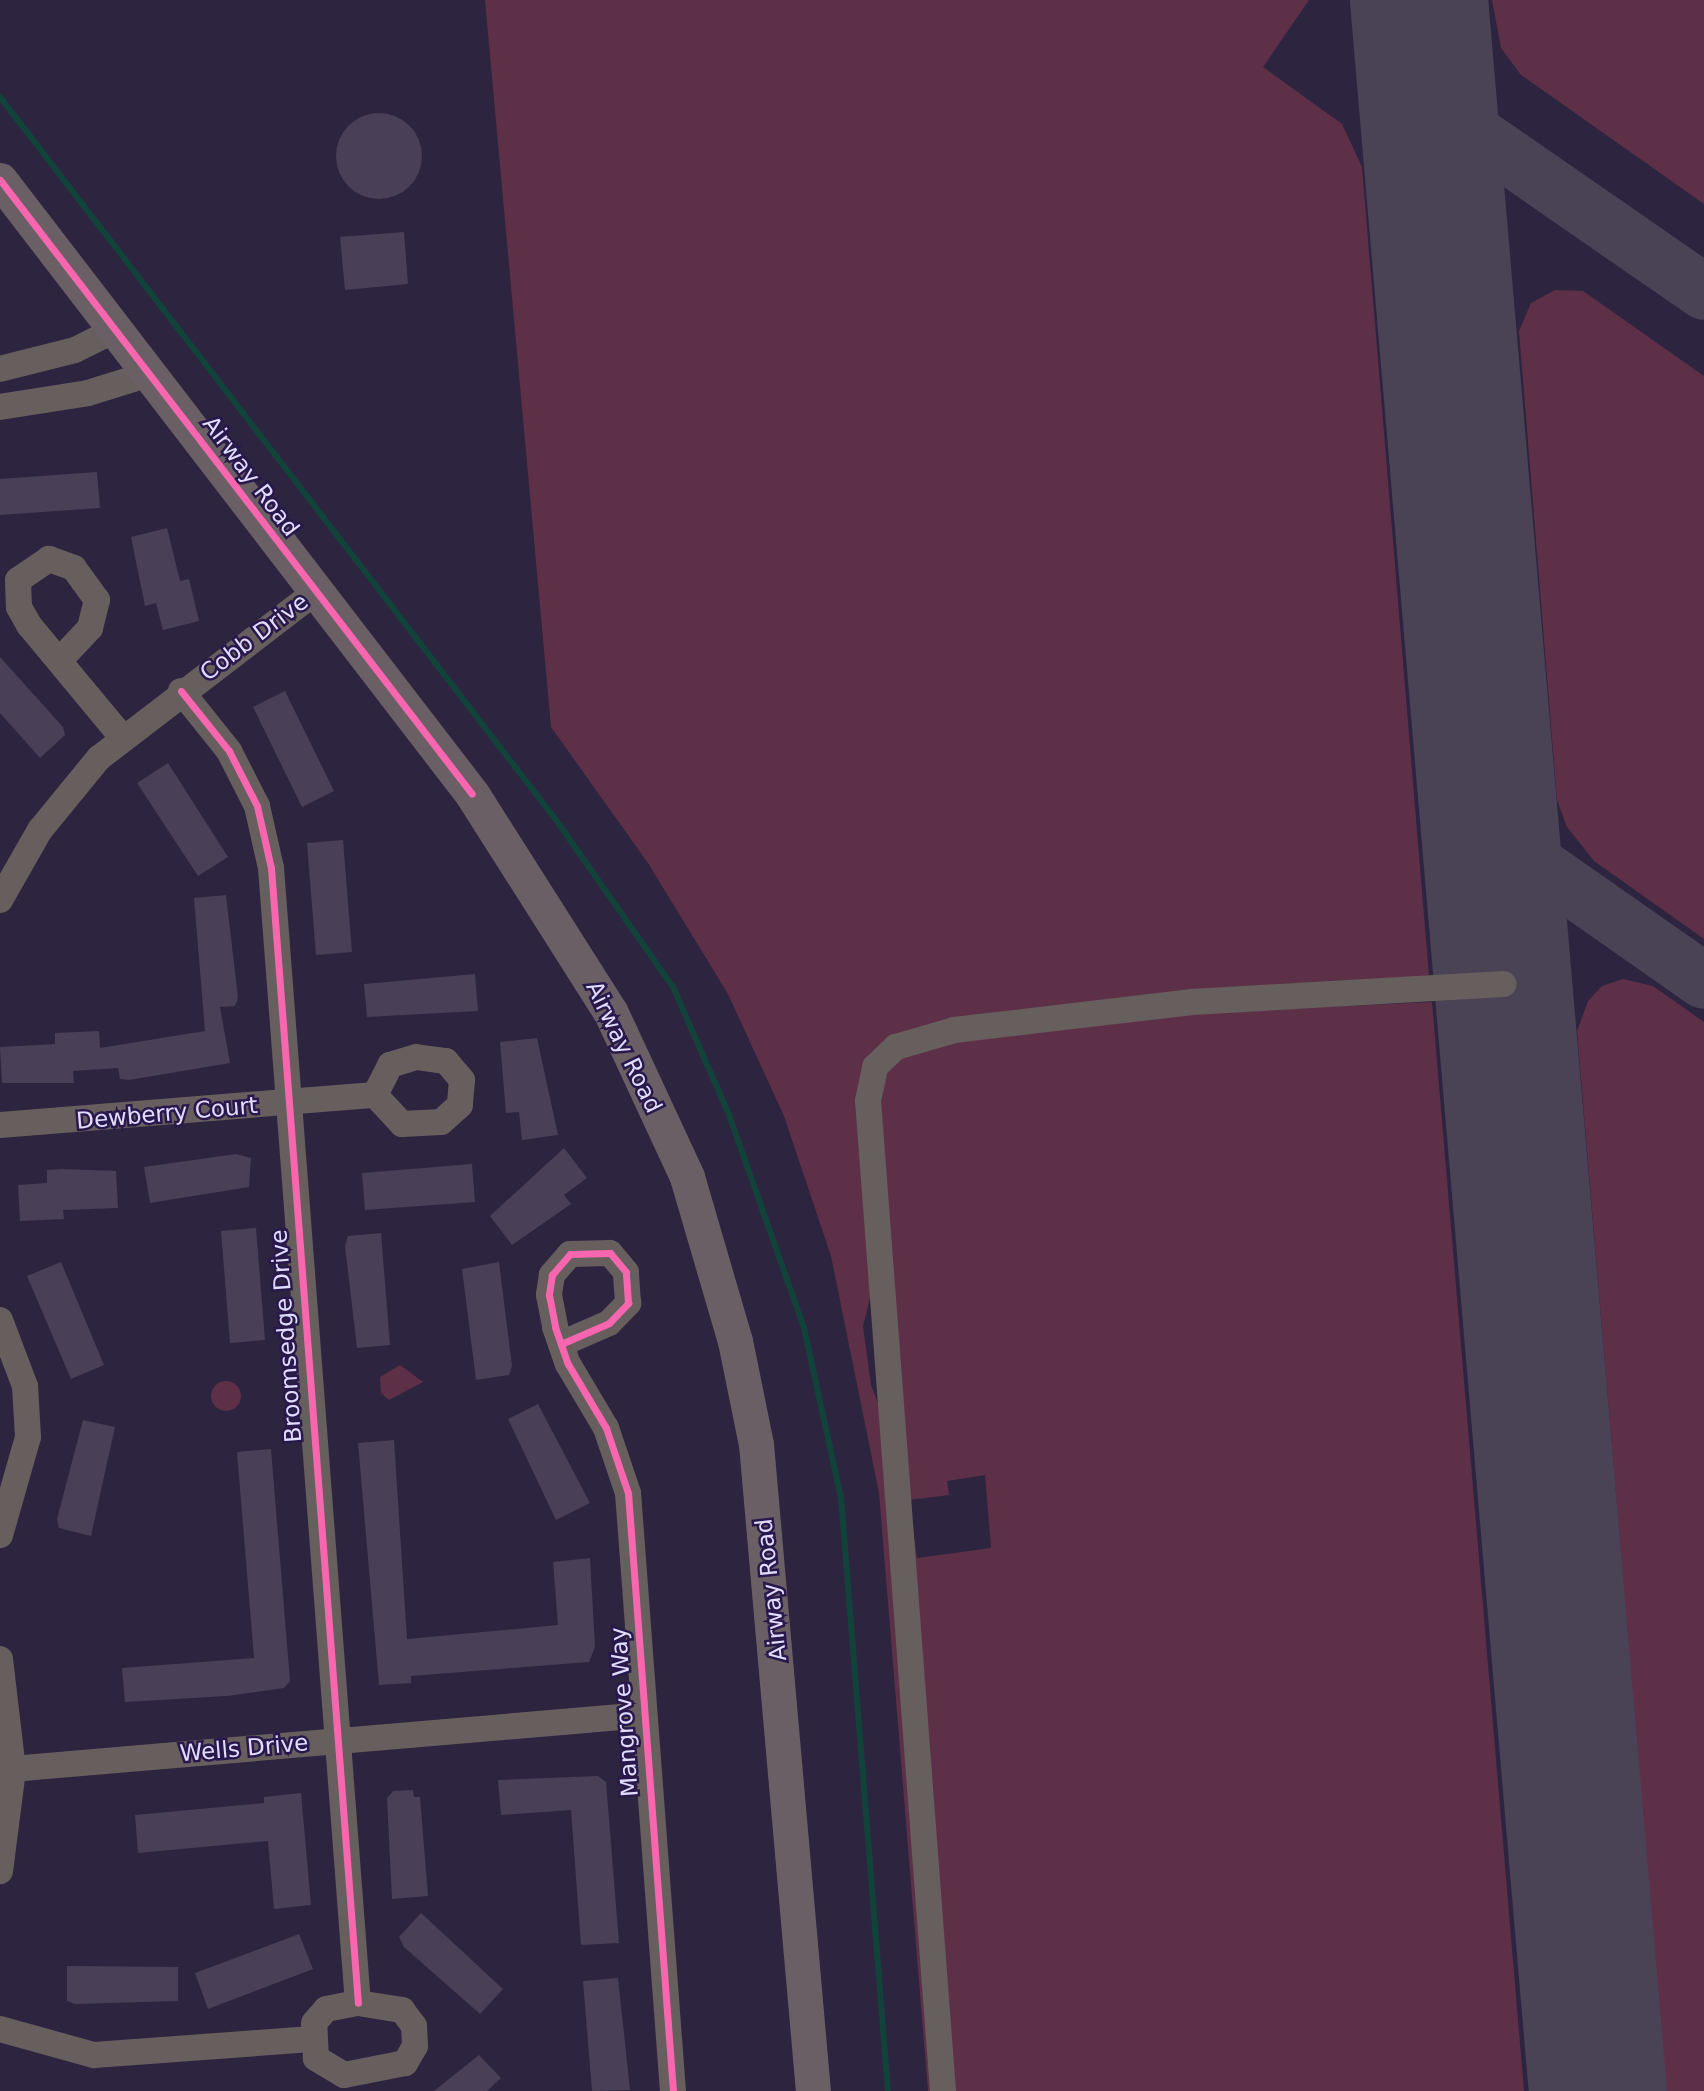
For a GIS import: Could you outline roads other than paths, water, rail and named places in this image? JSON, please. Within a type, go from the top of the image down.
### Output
[{"type":"main road","name":"Airway Road","points":[[1,184],[472,794],[547,906],[611,1013],[703,1226],[756,1444],[813,2091]]},
{"type":"street","points":[[5,365],[75,349],[115,330]]},
{"type":"street","points":[[0,407],[88,393],[149,374]]},
{"type":"street","name":"Cobb Drive","points":[[0,900],[47,821],[122,737],[315,592]]},
{"type":"street","points":[[60,660],[122,737]]},
{"type":"street","name":"Broomsedge Drive","points":[[181,691],[229,751],[257,806],[271,868],[358,2003]]},
{"type":"street","points":[[943,2091],[868,1101],[876,1068],[896,1047],[954,1030],[1192,1002],[1503,984]]},
{"type":"street","name":"Dewberry Court","points":[[0,1125],[375,1095]]},
{"type":"street","points":[[0,1320],[25,1386],[28,1437],[0,1535]]},
{"type":"street","name":"Mangrove Way","points":[[561,1344],[606,1428],[628,1493],[673,2091]]},
{"type":"street","points":[[0,1659],[6,1770],[0,1871]]},
{"type":"street","name":"Wells Drive","points":[[6,1770],[644,1714]]},
{"type":"street","points":[[358,2003],[402,2010],[414,2026],[415,2046],[405,2063],[344,2075],[316,2058],[311,2039],[326,2009],[358,2003]]},
{"type":"street","points":[[0,2029],[94,2055],[311,2039]]},
{"type":"waterway","points":[[0,97],[556,820],[673,987],[728,1112],[804,1328],[841,1497],[888,2091]]}]
